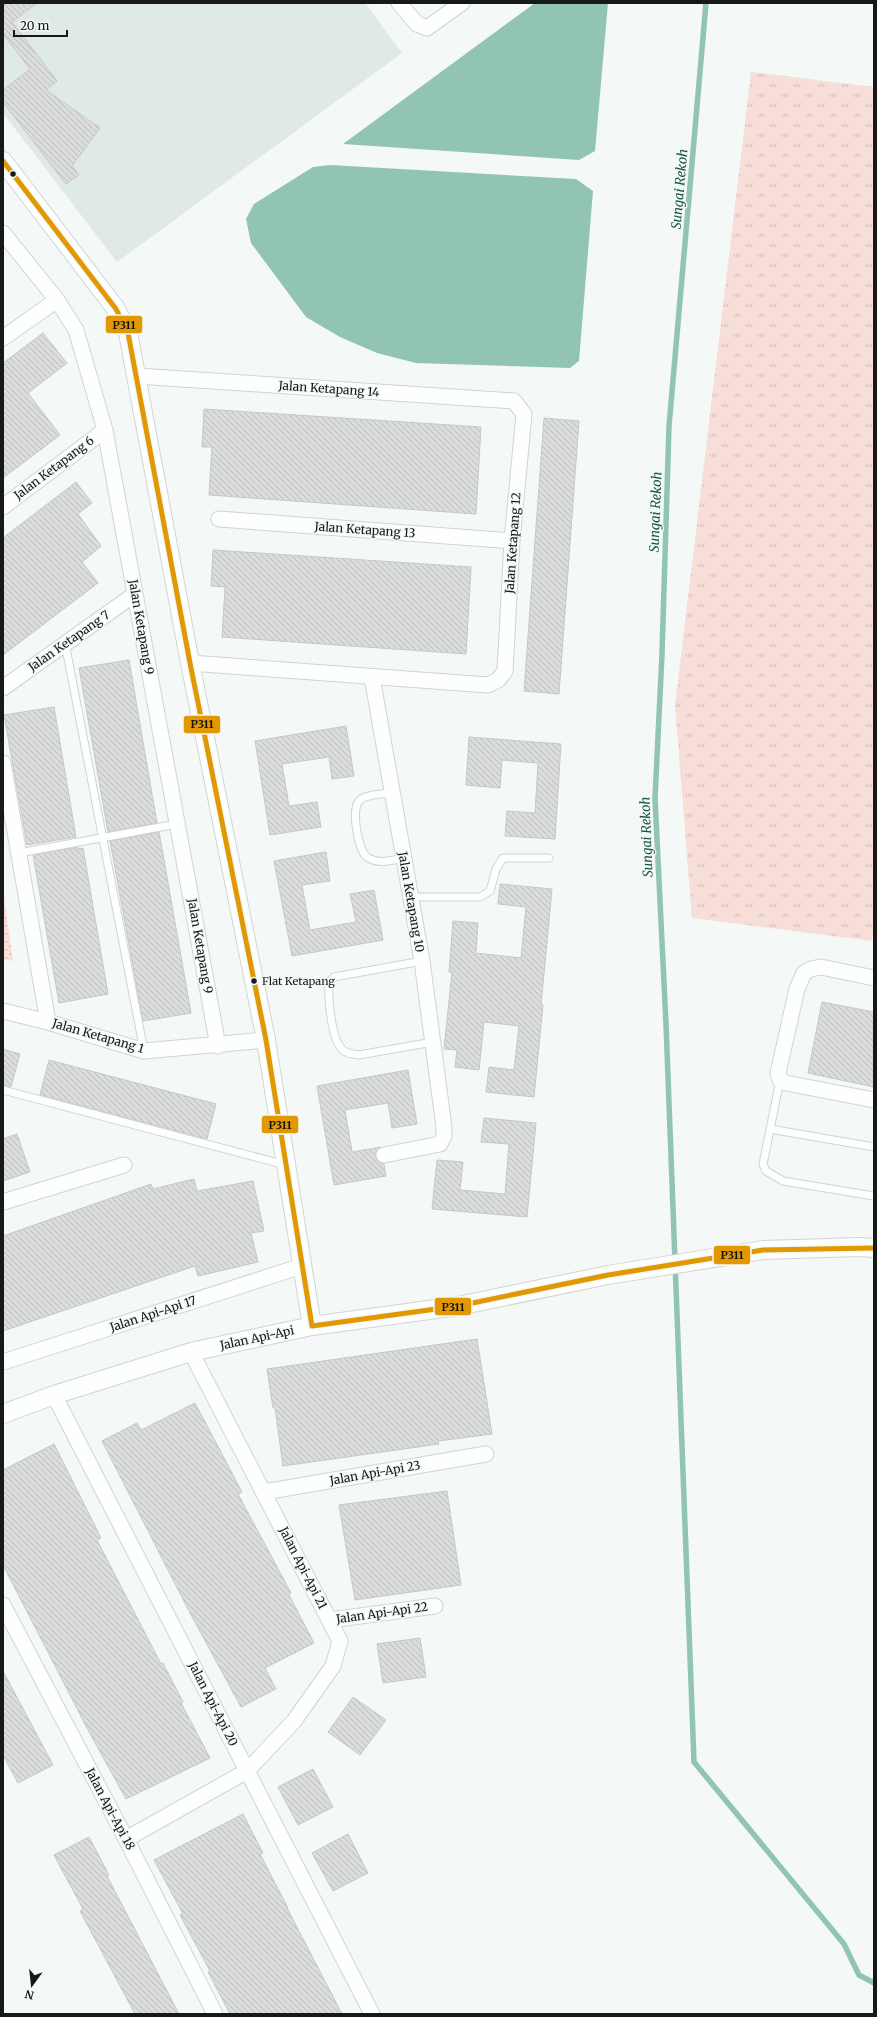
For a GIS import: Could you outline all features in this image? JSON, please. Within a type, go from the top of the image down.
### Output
[{"type":"street","points":[[399,3],[417,24],[427,28],[462,3]]},
{"type":"street","points":[[3,161],[116,309],[128,333],[138,376],[190,663],[266,1040],[312,1326]]},
{"type":"street","name":"Jalan Ketapang 9","points":[[3,233],[57,300],[76,330],[105,430],[218,1046]]},
{"type":"street","points":[[3,338],[57,300]]},
{"type":"street","name":"Jalan Ketapang 14","points":[[138,376],[514,401],[519,406]]},
{"type":"street","name":"Jalan Ketapang 12","points":[[372,677],[488,685],[498,680],[505,671],[512,541],[524,414],[519,406]]},
{"type":"street","name":"Jalan Ketapang 6","points":[[3,507],[105,430]]},
{"type":"street","name":"Jalan Ketapang 13","points":[[219,519],[512,541]]},
{"type":"street","name":"Jalan Ketapang 7","points":[[3,688],[135,594]]},
{"type":"street","points":[[190,663],[372,677]]},
{"type":"street","name":"Jalan Ketapang 10","points":[[372,677],[422,961],[444,1127],[444,1136],[440,1144],[384,1155]]},
{"type":"street","points":[[3,763],[48,1022]]},
{"type":"street","points":[[874,978],[821,968],[811,969],[804,973],[797,989],[778,1073],[780,1080],[794,1085],[874,1100]]},
{"type":"street","name":"Jalan Ketapang 1","points":[[3,1010],[144,1051],[218,1046],[266,1040]]},
{"type":"street","points":[[3,1202],[124,1165]]},
{"type":"street","name":"Jalan Api-Api","points":[[3,1414],[54,1394],[192,1352],[312,1326],[458,1306],[608,1274],[763,1250],[860,1247],[874,1248]]},
{"type":"street","name":"Jalan Api-Api 17","points":[[3,1362],[302,1266]]},
{"type":"street","name":"Jalan Api-Api 21","points":[[126,1839],[247,1771],[294,1720],[333,1666],[340,1641],[192,1352]]},
{"type":"street","name":"Jalan Api-Api 20","points":[[54,1394],[372,2014]]},
{"type":"street","name":"Jalan Api-Api 23","points":[[264,1492],[486,1454]]},
{"type":"street","name":"Jalan Api-Api 18","points":[[3,1605],[126,1839],[215,2014]]},
{"type":"street","name":"Jalan Api-Api 22","points":[[330,1620],[435,1606]]},
{"type":"lane","points":[[65,643],[144,1051]]},
{"type":"lane","points":[[392,793],[369,796],[360,799],[356,807],[355,816],[361,849],[367,857],[384,862],[404,858]]},
{"type":"lane","points":[[19,853],[177,824]]},
{"type":"lane","points":[[410,897],[480,897],[490,891],[496,869],[503,858],[549,858]]},
{"type":"lane","points":[[422,961],[334,977],[329,982],[328,991],[335,1038],[341,1048],[347,1053],[359,1055],[433,1042]]},
{"type":"lane","points":[[780,1080],[763,1164],[766,1171],[771,1176],[783,1181],[874,1196]]},
{"type":"lane","points":[[3,1090],[286,1165]]},
{"type":"lane","points":[[770,1129],[874,1148]]},
{"type":"shaded area","points":[[3,3],[365,3],[402,53],[117,262],[3,113]]},
{"type":"shaded area","points":[[535,3],[608,3],[595,151],[579,160],[343,144]]},
{"type":"shaded area","points":[[330,165],[576,179],[593,191],[579,361],[570,368],[416,363],[377,353],[340,337],[306,317],[251,243],[246,219],[254,204],[313,167]]},
{"type":"green space","points":[[751,72],[874,87],[874,928],[872,941],[692,918],[675,706]]},
{"type":"green space","points":[[3,891],[13,961],[3,959]]},
{"type":"building","points":[[3,3],[37,3],[12,22],[57,81],[46,90],[100,128],[72,166],[79,175],[66,184],[3,102],[3,90],[30,69],[3,34]]},
{"type":"building","points":[[43,333],[67,363],[28,393],[60,435],[3,478],[3,363]]},
{"type":"building","points":[[204,409],[481,427],[476,514],[209,495],[212,447],[202,447]]},
{"type":"building","points":[[544,418],[579,421],[559,694],[524,691]]},
{"type":"building","points":[[76,482],[92,503],[78,514],[101,546],[82,562],[98,583],[3,655],[3,538]]},
{"type":"building","points":[[213,550],[471,567],[466,654],[222,637],[225,587],[211,586]]},
{"type":"building","points":[[129,660],[157,823],[108,832],[79,668]]},
{"type":"building","points":[[54,707],[76,837],[27,845],[4,715]]},
{"type":"building","points":[[346,726],[354,776],[332,779],[329,757],[282,764],[289,806],[317,802],[321,827],[270,835],[255,741]]},
{"type":"building","points":[[469,737],[561,744],[555,839],[505,836],[507,811],[535,813],[538,763],[502,760],[500,788],[466,785]]},
{"type":"building","points":[[159,832],[191,1013],[143,1021],[110,841]]},
{"type":"building","points":[[78,847],[78,849],[83,848],[108,994],[59,1003],[33,855]]},
{"type":"building","points":[[326,852],[330,881],[302,885],[310,930],[356,922],[350,894],[374,890],[383,940],[292,956],[274,861]]},
{"type":"building","points":[[500,884],[552,889],[534,1097],[486,1092],[489,1067],[514,1070],[519,1026],[484,1022],[479,1070],[455,1067],[457,1050],[444,1049],[452,972],[449,972],[453,921],[478,923],[476,953],[521,958],[526,907],[498,904]]},
{"type":"building","points":[[822,1002],[874,1012],[874,1087],[808,1073]]},
{"type":"building","points":[[3,1049],[20,1054],[11,1087],[3,1085]]},
{"type":"building","points":[[49,1060],[216,1104],[207,1139],[40,1095]]},
{"type":"building","points":[[408,1070],[417,1124],[392,1128],[388,1103],[345,1110],[352,1152],[381,1147],[376,1152],[375,1156],[378,1161],[384,1164],[386,1176],[334,1185],[317,1086]]},
{"type":"building","points":[[484,1118],[536,1123],[527,1217],[432,1209],[437,1160],[463,1162],[460,1190],[505,1194],[509,1144],[481,1142]]},
{"type":"building","points":[[17,1134],[30,1172],[3,1181],[3,1139]]},
{"type":"building","points":[[194,1179],[197,1191],[253,1181],[264,1231],[251,1233],[258,1262],[198,1276],[195,1266],[3,1331],[3,1236],[151,1184],[153,1189]]},
{"type":"building","points":[[477,1339],[492,1434],[438,1441],[439,1444],[283,1466],[275,1408],[273,1408],[267,1369]]},
{"type":"building","points":[[195,1403],[242,1492],[238,1494],[291,1593],[289,1595],[314,1643],[265,1668],[276,1689],[241,1707],[190,1613],[102,1441],[137,1423],[141,1430]]},
{"type":"building","points":[[54,1444],[101,1538],[97,1540],[161,1664],[163,1663],[183,1702],[181,1703],[210,1758],[126,1799],[87,1728],[3,1565],[3,1470]]},
{"type":"building","points":[[447,1491],[461,1585],[355,1600],[339,1505]]},
{"type":"building","points":[[420,1638],[426,1677],[383,1683],[377,1644]]},
{"type":"building","points":[[3,1671],[53,1765],[18,1783],[3,1755]]},
{"type":"building","points":[[353,1697],[386,1720],[360,1755],[328,1732]]},
{"type":"building","points":[[313,1769],[333,1807],[298,1825],[278,1787]]},
{"type":"building","points":[[243,1814],[263,1853],[260,1854],[342,2014],[230,2014],[208,1972],[210,1971],[180,1915],[183,1914],[154,1860]]},
{"type":"building","points":[[348,1834],[368,1873],[333,1891],[312,1853]]},
{"type":"building","points":[[89,1837],[109,1875],[107,1876],[179,2014],[135,2014],[80,1911],[83,1909],[54,1855]]},
{"type":"waterway","name":"Sungai Rekoh","points":[[706,3],[669,426],[662,654],[655,798],[666,1024],[694,1762],[844,1944],[859,1975],[874,1983]]},
{"type":"transit line","name":"P311","points":[[3,161],[116,309],[128,333],[190,663],[266,1040],[312,1326]]},
{"type":"transit line","name":"P311","points":[[312,1326],[458,1306],[608,1275],[763,1250],[874,1248]]},
{"type":"place","name":"Flat Ketapang","points":[[254,981]]}]
